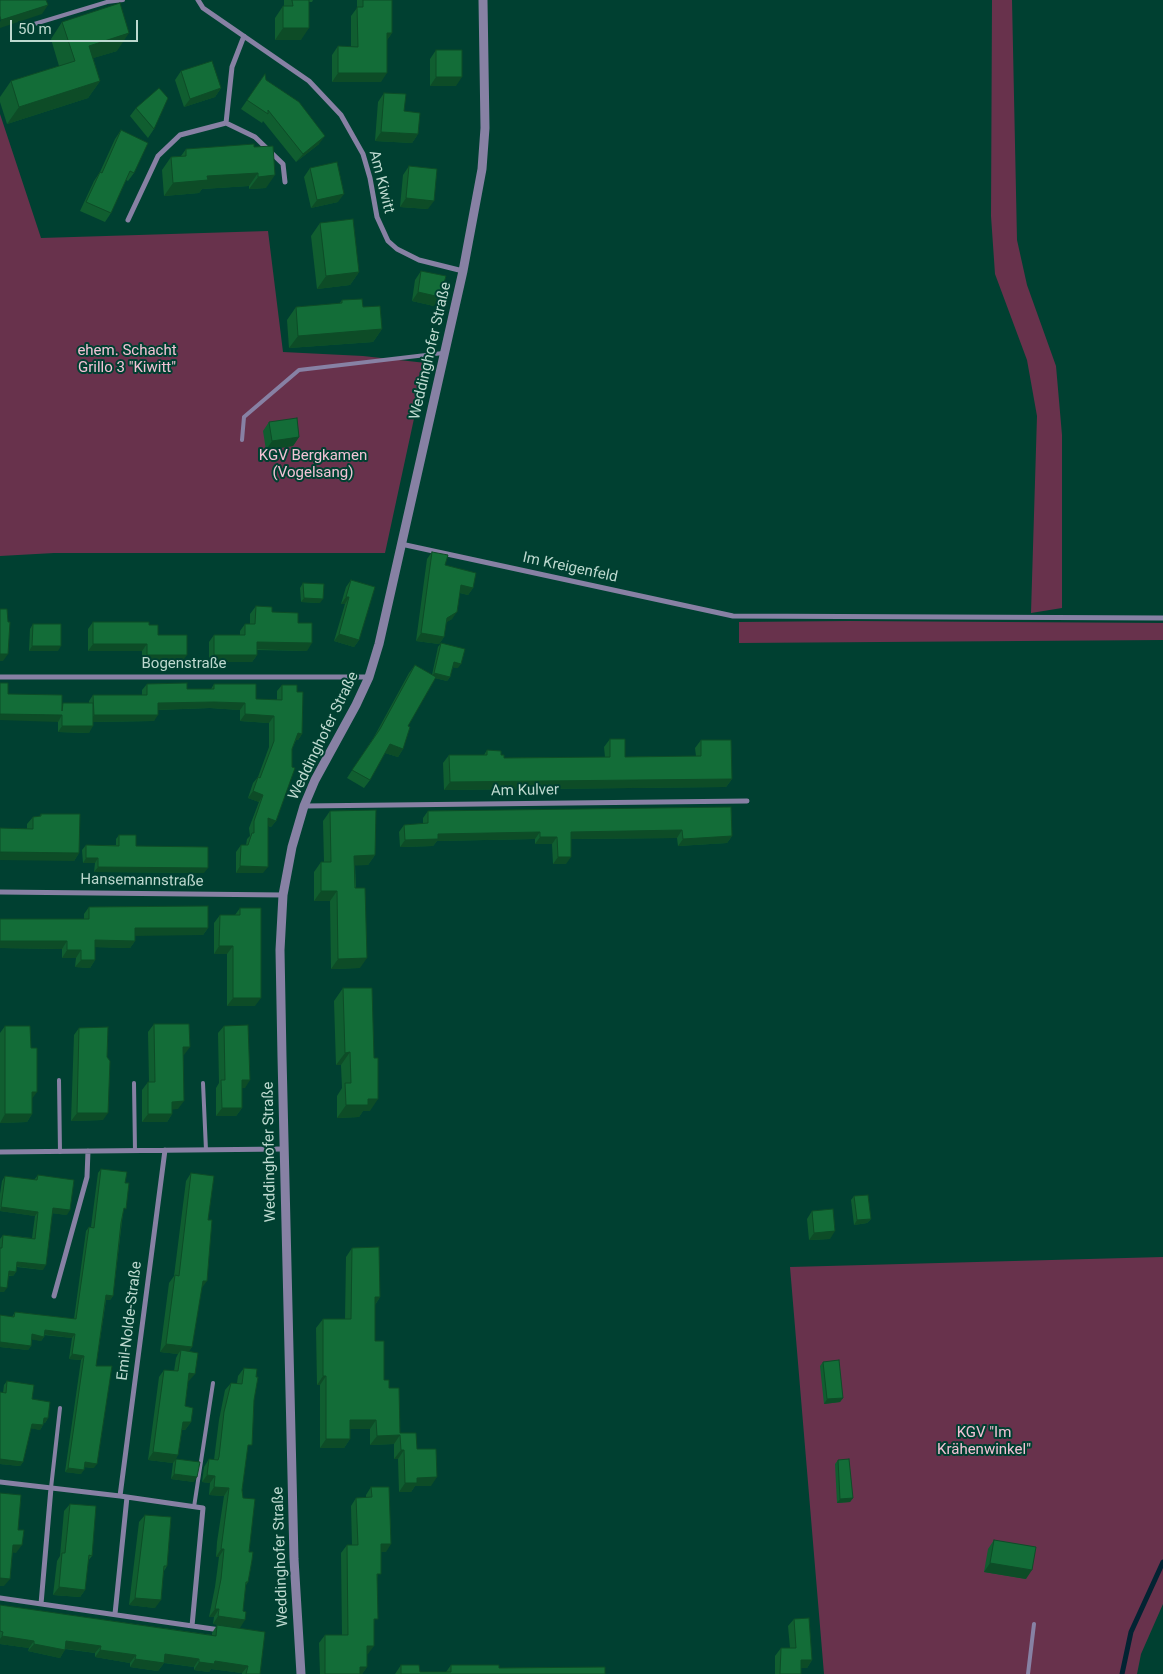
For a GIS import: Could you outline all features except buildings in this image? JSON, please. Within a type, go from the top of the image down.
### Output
[{"type":"street","name":"Am Kiwitt","points":[[198,0],[202,8],[309,81],[342,115],[363,154],[370,178],[377,217],[388,241],[397,250],[419,260],[463,271]]},
{"type":"street","name":"Weddinghofer Straße","points":[[301,1674],[294,1559],[284,1149],[280,950],[283,895],[292,847],[304,806],[315,780],[369,677],[379,644],[402,544],[476,208],[483,160],[485,80],[483,0]]},
{"type":"street","points":[[226,123],[232,68],[244,36]]},
{"type":"street","points":[[128,220],[158,156],[180,135],[226,123],[256,137],[283,164],[285,182]]},
{"type":"street","name":"Im Kreigenfeld","points":[[402,544],[733,616],[1163,618]]},
{"type":"street","name":"Bogenstraße","points":[[0,677],[369,677]]},
{"type":"street","name":"Am Kulver","points":[[304,806],[747,801]]},
{"type":"street","name":"Hansemannstraße","points":[[0,892],[283,895]]},
{"type":"street","points":[[0,1152],[284,1149]]},
{"type":"street","name":"Emil-Nolde-Straße","points":[[120,1496],[165,1150]]},
{"type":"street","points":[[54,1296],[87,1177],[88,1151]]},
{"type":"street","points":[[0,1482],[203,1508],[192,1626]]},
{"type":"street","points":[[41,1604],[51,1488]]},
{"type":"street","points":[[114,1614],[126,1497]]},
{"type":"street","points":[[0,1598],[230,1631]]},
{"type":"lane","points":[[31,25],[107,2],[123,0]]},
{"type":"lane","points":[[242,440],[244,418],[299,370],[444,353]]},
{"type":"lane","points":[[59,1080],[60,1152]]},
{"type":"lane","points":[[134,1083],[135,1151]]},
{"type":"lane","points":[[204,1083],[206,1150]]},
{"type":"lane","points":[[194,1507],[213,1383]]},
{"type":"lane","points":[[51,1488],[60,1408]]},
{"type":"lane","points":[[1028,1674],[1034,1624]]},
{"type":"green space","points":[[992,0],[1012,0],[1017,240],[1027,285],[1056,366],[1062,435],[1062,608],[1031,613],[1037,416],[1027,360],[995,274],[991,216]]},
{"type":"green space","name":"ehem. Schacht Grillo 3 \"Kiwitt\"","points":[[0,114],[41,238],[268,231],[283,352],[363,356],[426,363],[385,553],[54,553],[0,556]]},
{"type":"green space","points":[[739,622],[1163,623],[1163,640],[739,643]]},
{"type":"green space","name":"KGV \"Im Krähenwinkel\"","points":[[1163,1257],[1163,1604],[1141,1654],[1137,1674],[824,1674],[790,1267]]},
{"type":"waterway","points":[[1122,1674],[1131,1632],[1163,1562]]},
{"type":"park label","name":"KGV Bergkamen (Vogelsang)","points":[[313,464]]}]
